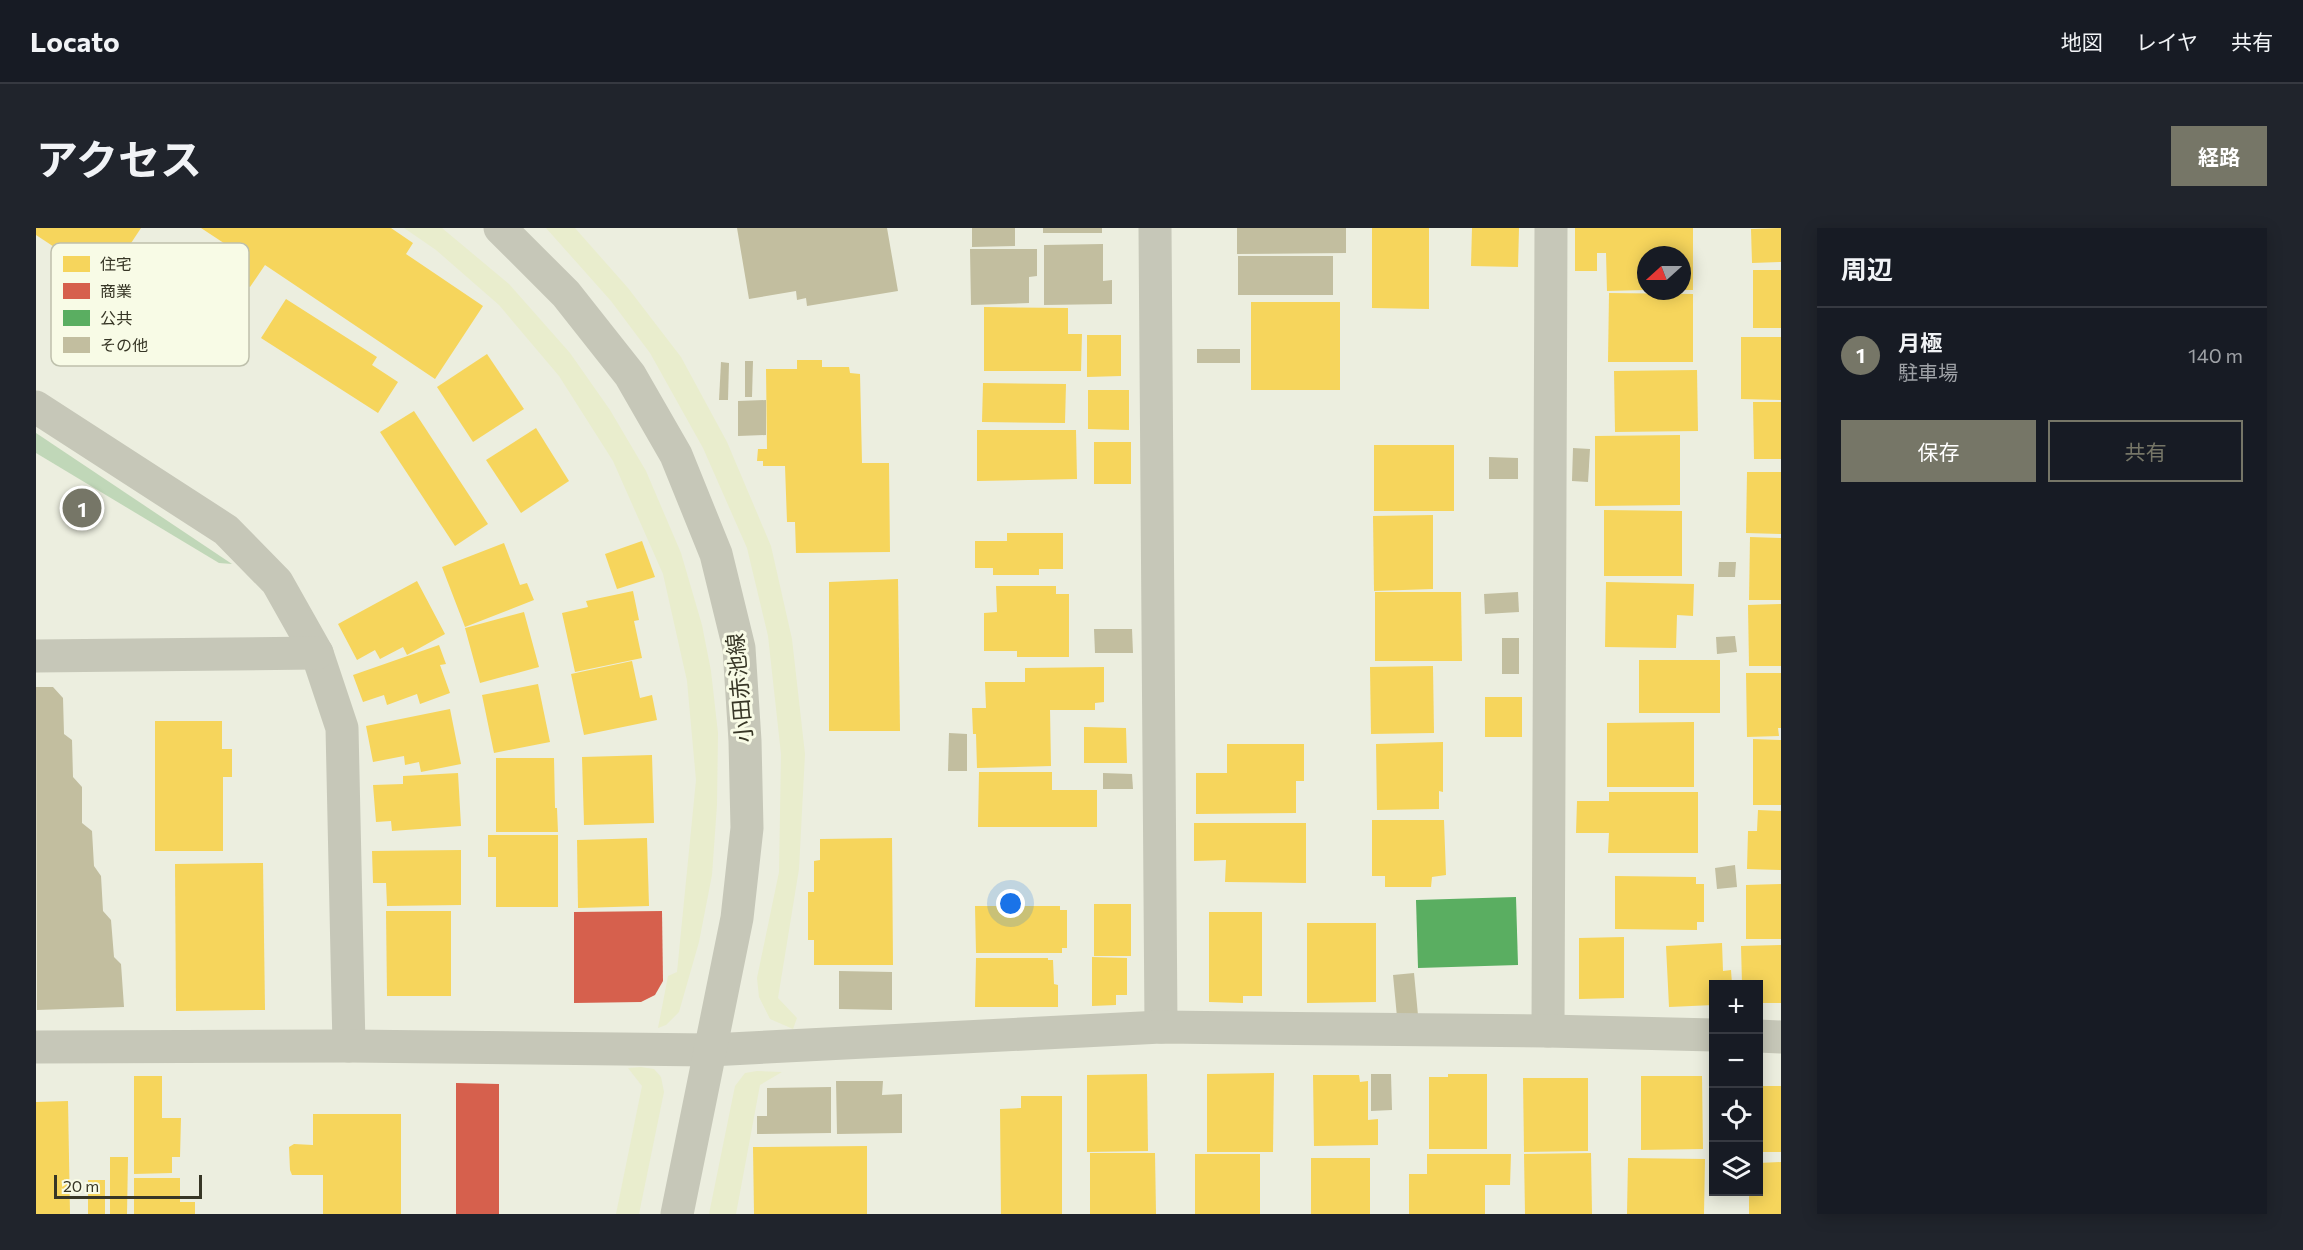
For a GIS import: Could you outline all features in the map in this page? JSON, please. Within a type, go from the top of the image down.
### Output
[{"type":"street","name":"小田赤池線","points":[[500,228],[566,294],[630,375],[676,456],[716,554],[739,648],[745,741],[747,828],[737,918],[677,1214]]},
{"type":"street","points":[[1155,228],[1161,1028]]},
{"type":"street","points":[[1548,1031],[1551,228]]},
{"type":"street","points":[[36,407],[226,530],[277,582],[316,653],[342,728],[348,1046]]},
{"type":"street","points":[[36,656],[316,653]]},
{"type":"street","points":[[36,1047],[348,1046],[710,1050],[1161,1028],[1548,1031],[1709,1035]]},
{"type":"street","points":[[1763,1036],[1781,1037]]},
{"type":"shaded area","points":[[404,228],[442,228],[509,284],[570,353],[610,410],[646,471],[681,553],[702,625],[711,671],[718,733],[717,805],[712,875],[699,942],[679,1012],[666,1025],[658,1028],[668,976],[677,972],[696,780],[687,681],[663,574],[613,461],[559,376],[499,305],[436,250]]},
{"type":"shaded area","points":[[546,228],[575,228],[628,288],[681,357],[727,442],[771,546],[792,639],[805,754],[799,869],[778,998],[797,1018],[793,1029],[770,1019],[759,997],[757,978],[779,872],[781,754],[768,636],[747,548],[703,448],[650,353],[611,301]]},
{"type":"shaded area","points":[[36,433],[232,564],[219,563],[36,453]]},
{"type":"shaded area","points":[[628,1068],[654,1069],[661,1077],[664,1092],[639,1214],[616,1214],[642,1086]]},
{"type":"shaded area","points":[[782,1072],[760,1085],[736,1214],[709,1214],[735,1086],[745,1073]]},
{"type":"building: 住宅","points":[[36,228],[141,228],[131,243],[51,243],[51,245],[36,235]]},
{"type":"building: 住宅","points":[[201,228],[391,228],[413,243],[406,254],[483,306],[435,379],[265,265],[250,287],[249,243],[224,243]]},
{"type":"building: 住宅","points":[[1372,228],[1429,228],[1429,309],[1372,308]]},
{"type":"building: 住宅","points":[[1472,228],[1519,228],[1518,267],[1471,266]]},
{"type":"building: 住宅","points":[[1575,228],[1693,228],[1693,290],[1691,290],[1691,246],[1637,246],[1637,290],[1607,291],[1606,253],[1597,253],[1597,271],[1575,271]]},
{"type":"building: 住宅","points":[[1781,228],[1781,262],[1752,263],[1751,229]]},
{"type":"building: 住宅","points":[[1753,270],[1781,270],[1781,328],[1753,328]]},
{"type":"building: 住宅","points":[[1609,293],[1637,293],[1637,300],[1691,300],[1691,294],[1693,294],[1693,362],[1608,362]]},
{"type":"building: 住宅","points":[[286,299],[377,357],[372,365],[398,382],[378,413],[261,338]]},
{"type":"building: 住宅","points":[[1251,302],[1340,302],[1340,390],[1251,390]]},
{"type":"building: 住宅","points":[[984,307],[1068,308],[1068,334],[1082,334],[1081,371],[984,371]]},
{"type":"building: 住宅","points":[[1087,335],[1121,335],[1121,376],[1087,377]]},
{"type":"building: 住宅","points":[[1741,337],[1781,337],[1781,400],[1741,399]]},
{"type":"building: 住宅","points":[[487,354],[524,409],[473,442],[437,387]]},
{"type":"building: 住宅","points":[[797,360],[822,360],[822,367],[849,367],[850,373],[860,374],[862,463],[889,463],[890,552],[796,553],[795,522],[787,522],[785,466],[763,466],[763,461],[757,461],[758,449],[767,449],[766,369],[797,369]]},
{"type":"building: 住宅","points":[[1697,370],[1698,431],[1615,432],[1614,371]]},
{"type":"building: 住宅","points":[[983,383],[1066,384],[1065,423],[982,422]]},
{"type":"building: 住宅","points":[[1088,390],[1129,390],[1129,430],[1088,429]]},
{"type":"building: 住宅","points":[[1753,402],[1781,402],[1781,459],[1754,459]]},
{"type":"building: 住宅","points":[[414,411],[488,524],[455,546],[380,432]]},
{"type":"building: 住宅","points":[[536,428],[569,481],[521,513],[486,460]]},
{"type":"building: 住宅","points":[[977,430],[1076,430],[1077,479],[977,481]]},
{"type":"building: 住宅","points":[[1680,435],[1680,505],[1595,506],[1595,436]]},
{"type":"building: 住宅","points":[[1094,442],[1131,442],[1131,484],[1094,484]]},
{"type":"building: 住宅","points":[[1374,445],[1454,445],[1454,511],[1374,511]]},
{"type":"building: 住宅","points":[[1747,472],[1781,472],[1781,534],[1746,533]]},
{"type":"building: 住宅","points":[[1604,510],[1682,511],[1682,576],[1604,576]]},
{"type":"building: 住宅","points":[[1433,515],[1433,589],[1374,591],[1373,516]]},
{"type":"building: 住宅","points":[[1007,533],[1063,533],[1063,569],[1039,569],[1039,575],[993,575],[993,568],[975,568],[975,541],[1007,541]]},
{"type":"building: 住宅","points":[[1750,537],[1781,538],[1781,600],[1749,600]]},
{"type":"building: 住宅","points":[[642,541],[655,577],[617,589],[605,554]]},
{"type":"building: 住宅","points":[[504,543],[520,585],[527,583],[534,600],[465,627],[442,567]]},
{"type":"building: 住宅","points":[[898,579],[900,731],[829,731],[829,582]]},
{"type":"building: 住宅","points":[[417,581],[445,634],[407,655],[403,647],[380,659],[375,650],[357,660],[338,624]]},
{"type":"building: 住宅","points":[[1606,582],[1694,584],[1693,616],[1677,615],[1676,648],[1605,647]]},
{"type":"building: 住宅","points":[[996,586],[1056,586],[1056,594],[1069,594],[1069,657],[1017,657],[1017,651],[984,651],[984,613],[997,612]]},
{"type":"building: 住宅","points":[[633,591],[639,620],[634,621],[642,658],[575,672],[562,613],[588,607],[586,601]]},
{"type":"building: 住宅","points":[[1375,592],[1461,592],[1462,661],[1375,661]]},
{"type":"building: 住宅","points":[[1781,604],[1781,666],[1749,666],[1748,605]]},
{"type":"building: 住宅","points":[[524,612],[539,667],[480,683],[465,628]]},
{"type":"building: 住宅","points":[[439,645],[446,664],[440,665],[450,693],[420,704],[417,694],[387,705],[384,695],[363,702],[353,675]]},
{"type":"building: 住宅","points":[[1639,660],[1720,660],[1720,713],[1639,713]]},
{"type":"building: 住宅","points":[[632,661],[640,698],[652,695],[657,720],[584,735],[571,674]]},
{"type":"building: 住宅","points":[[1433,666],[1434,733],[1371,734],[1370,667]]},
{"type":"building: 住宅","points":[[1104,667],[1104,702],[1095,703],[1095,710],[1050,710],[1051,766],[977,768],[976,734],[973,734],[972,708],[986,708],[985,682],[1025,682],[1025,668]]},
{"type":"building: 住宅","points":[[1746,673],[1781,673],[1779,736],[1747,737]]},
{"type":"building: 住宅","points":[[538,684],[550,742],[494,753],[482,695]]},
{"type":"building: 住宅","points":[[1485,697],[1522,697],[1522,737],[1485,737]]},
{"type":"building: 住宅","points":[[450,709],[461,764],[421,772],[419,762],[405,765],[404,756],[373,762],[366,726]]},
{"type":"building: 住宅","points":[[155,721],[222,721],[222,749],[232,749],[232,777],[223,777],[223,851],[155,851]]},
{"type":"building: 住宅","points":[[1694,722],[1694,787],[1607,787],[1607,723]]},
{"type":"building: 住宅","points":[[1084,727],[1126,728],[1127,763],[1084,763]]},
{"type":"building: 住宅","points":[[1753,739],[1781,740],[1781,805],[1753,805]]},
{"type":"building: 住宅","points":[[1443,742],[1443,792],[1439,791],[1439,809],[1377,810],[1376,744]]},
{"type":"building: 住宅","points":[[1227,744],[1304,744],[1304,781],[1296,781],[1296,813],[1196,814],[1196,773],[1227,773]]},
{"type":"building: 住宅","points":[[652,755],[654,823],[584,825],[582,757]]},
{"type":"building: 住宅","points":[[496,758],[554,758],[558,832],[496,832]]},
{"type":"building: 住宅","points":[[979,772],[1052,772],[1052,790],[1097,790],[1097,827],[978,827]]},
{"type":"building: 住宅","points":[[458,773],[461,826],[392,831],[391,821],[376,822],[373,785],[403,784],[403,776]]},
{"type":"building: 住宅","points":[[1609,792],[1698,792],[1698,853],[1608,853],[1609,833],[1576,833],[1577,801],[1609,801]]},
{"type":"building: 住宅","points":[[1758,810],[1781,811],[1781,870],[1747,869],[1748,831],[1757,831]]},
{"type":"building: 住宅","points":[[1372,820],[1444,820],[1446,875],[1432,877],[1431,887],[1385,887],[1385,876],[1372,876]]},
{"type":"building: 住宅","points":[[1194,823],[1306,823],[1306,883],[1225,882],[1226,860],[1194,861]]},
{"type":"building: 住宅","points":[[488,835],[558,835],[558,907],[496,907],[496,857],[488,857]]},
{"type":"building: 住宅","points":[[647,838],[649,906],[578,908],[577,840]]},
{"type":"building: 住宅","points":[[892,838],[893,965],[814,965],[814,940],[808,940],[808,892],[814,892],[814,861],[820,860],[820,839]]},
{"type":"building: 住宅","points":[[461,850],[461,905],[387,906],[386,883],[373,883],[372,851]]},
{"type":"building: 住宅","points":[[263,863],[265,1010],[176,1011],[175,864]]},
{"type":"building: 住宅","points":[[1615,876],[1696,877],[1696,884],[1704,884],[1704,922],[1697,922],[1697,930],[1615,929]]},
{"type":"building: 住宅","points":[[1781,884],[1781,939],[1746,939],[1746,885]]},
{"type":"building: 住宅","points":[[1094,904],[1131,904],[1131,956],[1094,956]]},
{"type":"building: 住宅","points":[[975,906],[1060,906],[1060,910],[1067,910],[1067,948],[1062,948],[1062,953],[976,953]]},
{"type":"building: 住宅","points":[[386,911],[451,911],[451,996],[387,996]]},
{"type":"building: 住宅","points":[[1209,912],[1262,912],[1262,996],[1243,996],[1243,1003],[1209,1002]]},
{"type":"building: 住宅","points":[[1307,923],[1376,923],[1376,1002],[1307,1003]]},
{"type":"building: 住宅","points":[[1624,937],[1624,998],[1579,999],[1579,938]]},
{"type":"building: 住宅","points":[[1722,943],[1723,971],[1731,970],[1732,980],[1709,980],[1709,1005],[1669,1007],[1666,946]]},
{"type":"building: 住宅","points":[[1781,945],[1781,1003],[1763,1003],[1763,980],[1742,980],[1741,946]]},
{"type":"building: 住宅","points":[[1092,957],[1127,958],[1127,995],[1116,995],[1116,1005],[1092,1006]]},
{"type":"building: 住宅","points":[[976,958],[1048,958],[1048,960],[1053,960],[1054,984],[1058,985],[1058,1007],[975,1007]]},
{"type":"building: 住宅","points":[[1274,1073],[1273,1152],[1207,1152],[1207,1074]]},
{"type":"building: 住宅","points":[[1147,1074],[1148,1151],[1087,1152],[1087,1075]]},
{"type":"building: 住宅","points":[[1448,1074],[1487,1074],[1487,1149],[1429,1149],[1429,1077],[1448,1077]]},
{"type":"building: 住宅","points":[[1313,1075],[1359,1075],[1360,1082],[1368,1081],[1368,1120],[1378,1119],[1378,1145],[1314,1146]]},
{"type":"building: 住宅","points":[[134,1076],[162,1076],[162,1118],[181,1118],[180,1157],[172,1157],[172,1173],[134,1174]]},
{"type":"building: 住宅","points":[[1641,1076],[1702,1076],[1703,1149],[1641,1150]]},
{"type":"building: 住宅","points":[[1523,1078],[1588,1078],[1588,1151],[1524,1152]]},
{"type":"building: 住宅","points":[[1763,1086],[1781,1086],[1781,1152],[1763,1152]]},
{"type":"building: 住宅","points":[[1021,1096],[1062,1096],[1062,1214],[1001,1214],[1000,1109],[1021,1108]]},
{"type":"building: 住宅","points":[[68,1101],[70,1214],[36,1214],[36,1102]]},
{"type":"building: 住宅","points":[[313,1114],[401,1114],[401,1214],[323,1214],[323,1175],[292,1175],[290,1170],[289,1147],[294,1144],[313,1145]]},
{"type":"building: 住宅","points":[[867,1146],[867,1214],[754,1214],[753,1147]]},
{"type":"building: 住宅","points":[[1090,1153],[1155,1153],[1156,1214],[1090,1214]]},
{"type":"building: 住宅","points":[[1591,1153],[1592,1214],[1525,1214],[1524,1154]]},
{"type":"building: 住宅","points":[[1195,1154],[1260,1154],[1260,1214],[1195,1214]]},
{"type":"building: 住宅","points":[[1427,1154],[1511,1154],[1510,1185],[1485,1185],[1485,1214],[1409,1214],[1409,1174],[1427,1174]]},
{"type":"building: 住宅","points":[[110,1157],[128,1157],[127,1214],[110,1214]]},
{"type":"building: 住宅","points":[[1311,1158],[1370,1158],[1370,1214],[1311,1214]]},
{"type":"building: 住宅","points":[[1628,1158],[1705,1159],[1704,1214],[1627,1214]]},
{"type":"building: 住宅","points":[[1781,1162],[1781,1214],[1749,1214],[1749,1196],[1763,1196],[1763,1163]]},
{"type":"building: 住宅","points":[[134,1178],[180,1178],[180,1202],[195,1202],[195,1214],[134,1214]]},
{"type":"building: 住宅","points":[[88,1180],[105,1180],[105,1214],[88,1214]]},
{"type":"building: 商業","points":[[662,911],[663,981],[655,995],[641,1002],[574,1003],[574,912]]},
{"type":"building: 商業","points":[[456,1083],[499,1084],[499,1214],[456,1214]]},
{"type":"building: 公共","points":[[1516,897],[1518,965],[1418,968],[1416,900]]},
{"type":"building: その他","points":[[737,228],[887,228],[898,291],[807,306],[806,298],[797,300],[796,291],[749,299]]},
{"type":"building: その他","points":[[972,228],[1015,228],[1015,246],[972,247]]},
{"type":"building: その他","points":[[1043,228],[1102,228],[1102,233],[1043,233]]},
{"type":"building: その他","points":[[1237,228],[1346,228],[1346,253],[1237,254]]},
{"type":"building: その他","points":[[1103,244],[1103,281],[1112,280],[1112,304],[1044,305],[1044,245]]},
{"type":"building: その他","points":[[970,249],[1037,249],[1037,276],[1029,277],[1029,303],[971,305]]},
{"type":"building: その他","points":[[1238,256],[1333,256],[1333,295],[1238,295]]},
{"type":"building: その他","points":[[1197,349],[1240,349],[1240,363],[1197,363]]},
{"type":"building: その他","points":[[745,361],[753,361],[752,397],[745,397]]},
{"type":"building: その他","points":[[721,362],[729,363],[728,400],[719,400]]},
{"type":"building: その他","points":[[766,400],[766,435],[738,436],[738,401]]},
{"type":"building: その他","points":[[1573,448],[1590,449],[1588,482],[1572,481]]},
{"type":"building: その他","points":[[1489,457],[1518,458],[1518,479],[1489,479]]},
{"type":"building: その他","points":[[1719,562],[1736,562],[1735,577],[1718,577]]},
{"type":"building: その他","points":[[1518,592],[1519,612],[1485,614],[1484,594]]},
{"type":"building: その他","points":[[1094,629],[1132,629],[1133,653],[1095,653]]},
{"type":"building: その他","points":[[1735,636],[1737,652],[1717,654],[1716,637]]},
{"type":"building: その他","points":[[1502,638],[1519,638],[1519,674],[1502,674]]},
{"type":"building: その他","points":[[36,687],[53,687],[63,698],[64,734],[72,740],[73,777],[82,787],[82,823],[92,831],[94,866],[101,876],[103,911],[111,920],[114,957],[121,964],[124,1007],[37,1010]]},
{"type":"building: その他","points":[[949,733],[967,734],[967,771],[948,771]]},
{"type":"building: その他","points":[[1103,773],[1132,774],[1133,789],[1103,789]]},
{"type":"building: その他","points":[[1735,865],[1737,887],[1717,889],[1715,868]]},
{"type":"building: その他","points":[[839,971],[892,972],[892,1010],[839,1009]]},
{"type":"building: その他","points":[[1414,973],[1418,1015],[1397,1017],[1393,975]]},
{"type":"building: その他","points":[[1371,1074],[1391,1074],[1392,1110],[1371,1111]]},
{"type":"building: その他","points":[[836,1081],[883,1081],[882,1095],[902,1094],[902,1133],[837,1134]]},
{"type":"building: その他","points":[[831,1087],[831,1133],[757,1134],[757,1116],[767,1116],[767,1088]]},
{"type":"place","name":"月極","points":[[82,508]]}]
